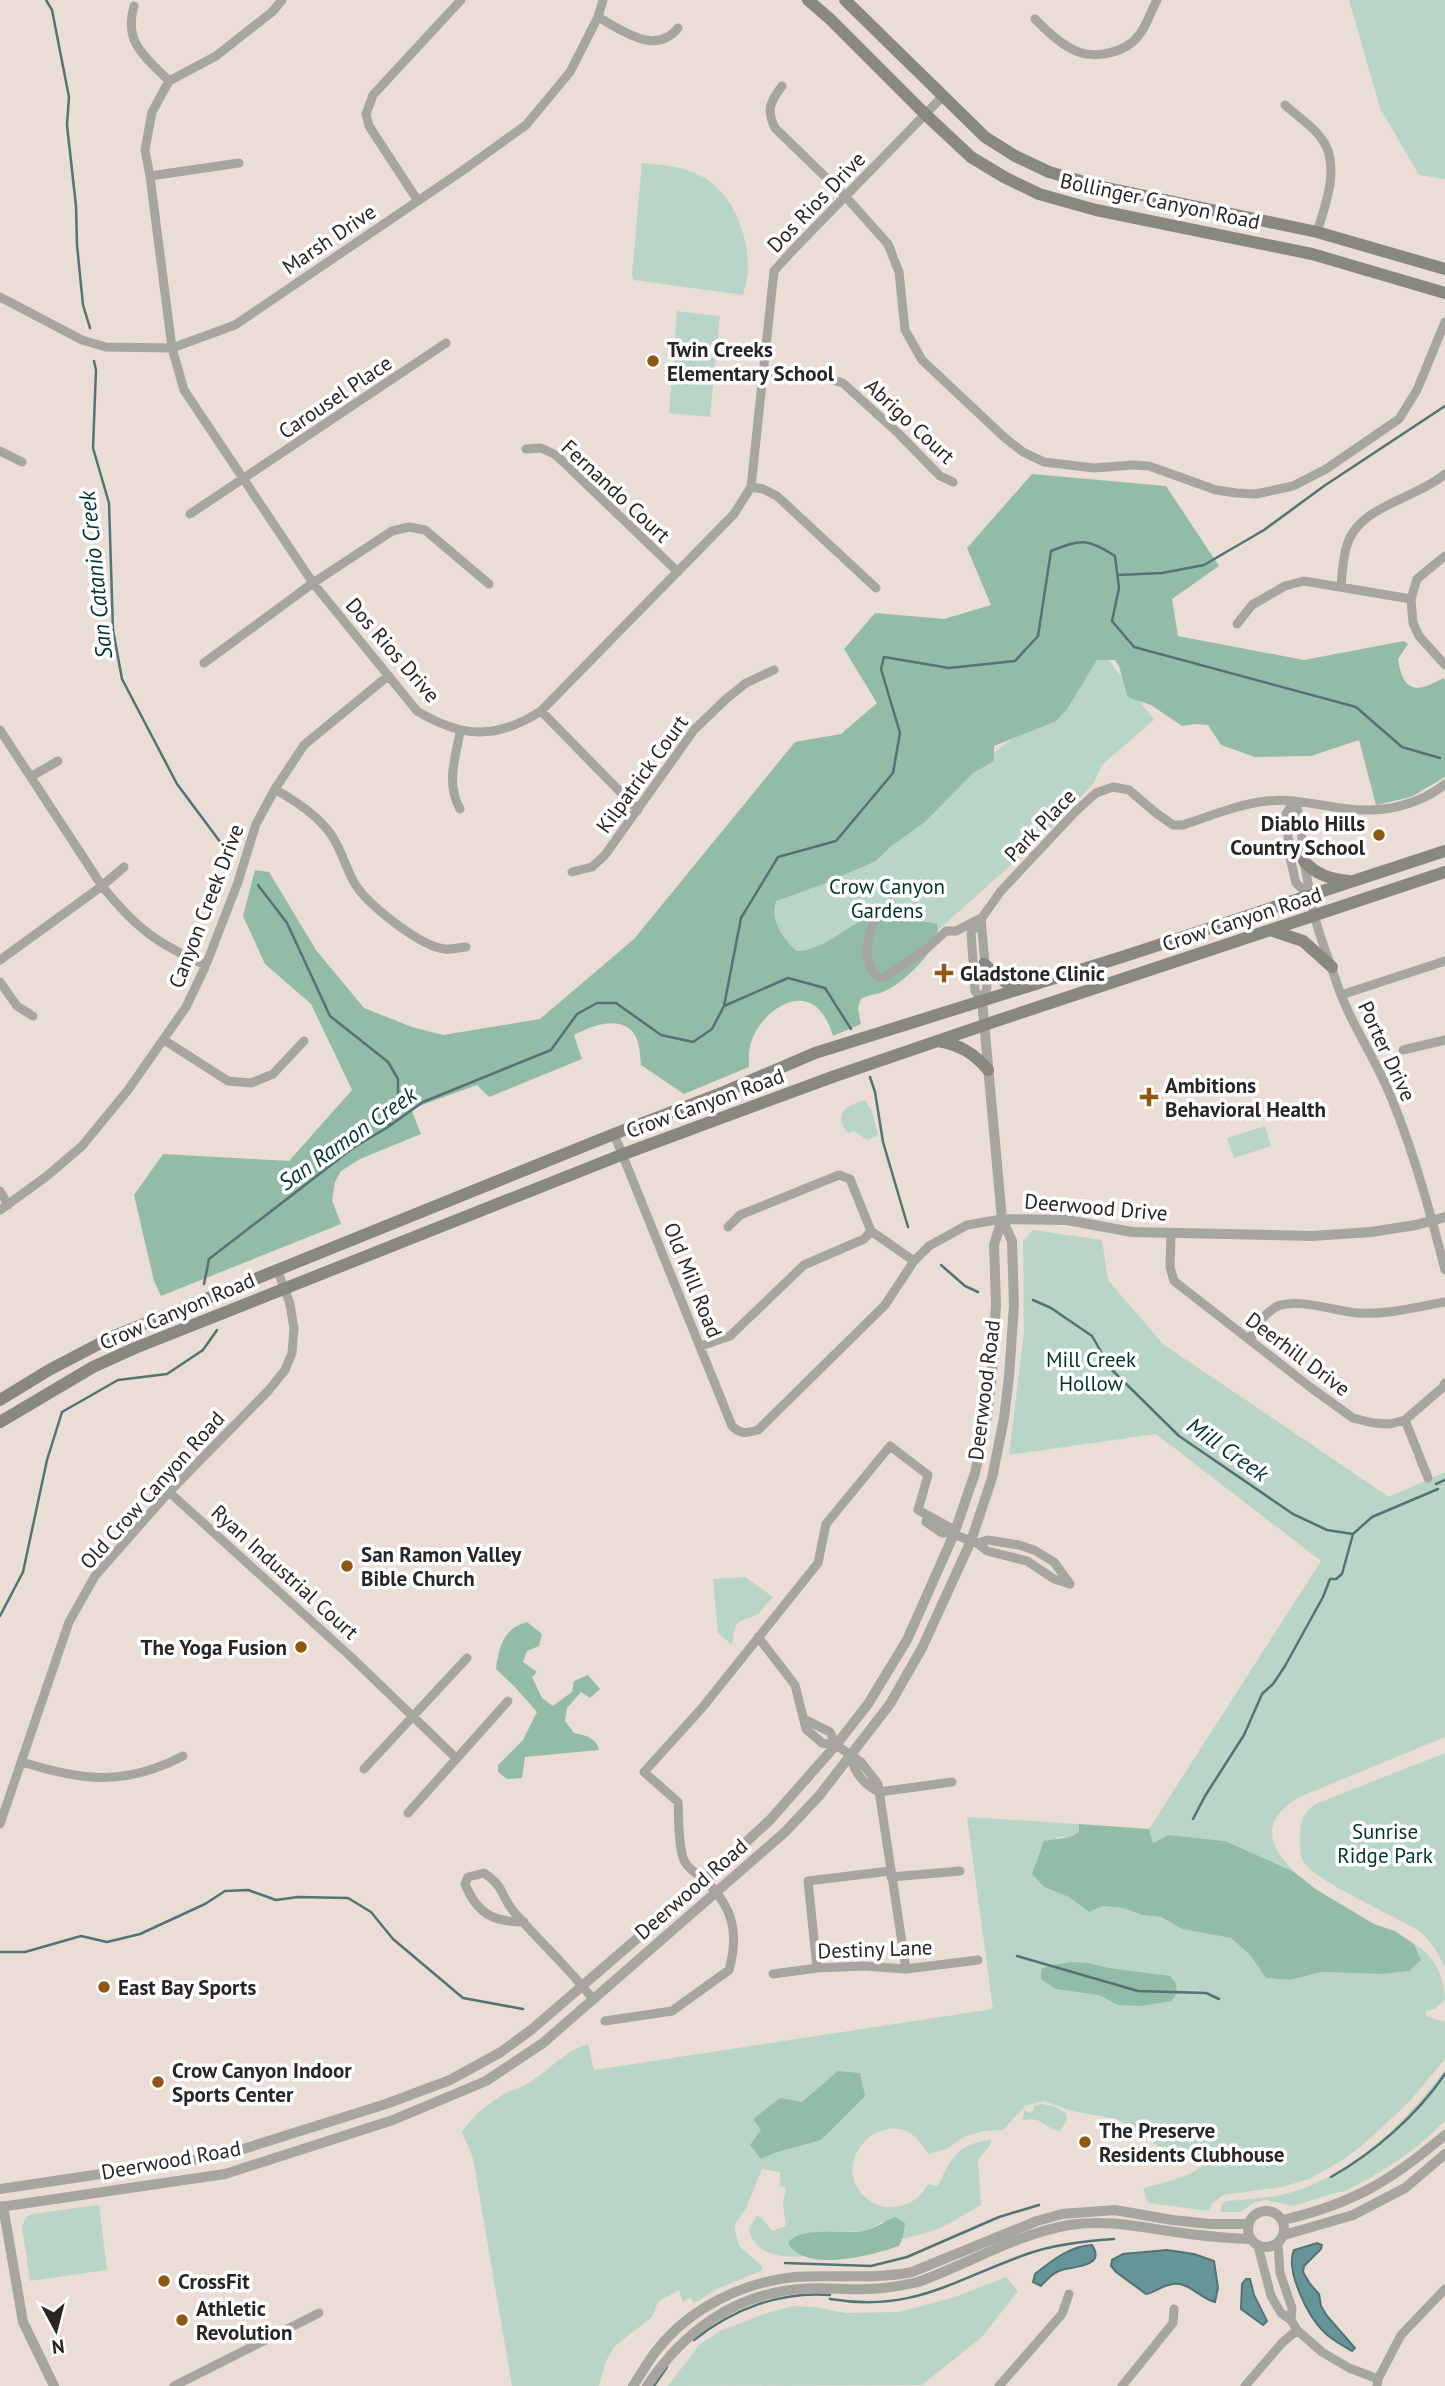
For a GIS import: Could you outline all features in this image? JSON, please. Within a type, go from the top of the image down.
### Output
[{"type":"main road","name":"Bollinger Canyon Road","points":[[808,0],[971,157],[1039,194],[1096,210],[1312,254],[1445,293]]},
{"type":"main road","name":"Bollinger Canyon Road","points":[[845,0],[985,137],[1015,156],[1049,172],[1132,193],[1317,232],[1445,269]]},
{"type":"main road","name":"Crow Canyon Road","points":[[0,1400],[49,1370],[114,1336],[815,1053],[1445,852]]},
{"type":"main road","points":[[1304,861],[1310,868],[1330,878],[1353,882]]},
{"type":"main road","name":"Crow Canyon Road","points":[[0,1422],[93,1367],[135,1348],[621,1155],[983,1025],[1445,872]]},
{"type":"main road","points":[[1270,930],[1303,941],[1332,967]]},
{"type":"main road","points":[[984,964],[1006,982],[1026,987]]},
{"type":"main road","points":[[937,1041],[968,1051],[988,1070]]},
{"type":"street","points":[[134,6],[130,32],[139,50],[169,81],[216,56],[272,12],[282,0]]},
{"type":"street","points":[[418,201],[369,126],[366,114],[373,95],[461,0]]},
{"type":"street","name":"Marsh Drive","points":[[0,297],[82,340],[106,347],[172,348],[234,325],[526,125],[570,72],[598,17],[603,0]]},
{"type":"street","points":[[1035,19],[1047,32],[1075,51],[1101,55],[1126,47],[1140,35],[1157,0]]},
{"type":"street","points":[[598,17],[628,34],[654,42],[670,38],[678,28]]},
{"type":"street","name":"Dos Rios Drive","points":[[169,81],[152,112],[145,150],[172,348],[184,390],[313,583],[388,676],[418,711],[437,723],[460,732],[508,729],[541,711],[734,514],[751,487],[774,271],[942,97]]},
{"type":"street","points":[[782,86],[772,100],[769,116],[775,128],[845,196],[888,244],[901,282],[905,330],[922,360],[1005,438],[1023,452],[1044,462],[1094,468],[1149,466],[1216,490],[1236,493],[1256,494],[1293,486],[1326,469],[1399,419],[1417,390],[1445,322]]},
{"type":"street","points":[[1285,105],[1314,130],[1326,146],[1330,165],[1328,194],[1317,232]]},
{"type":"street","points":[[150,176],[239,163]]},
{"type":"street","name":"Carousel Place","points":[[190,513],[446,343]]},
{"type":"street","name":"Abrigo Court","points":[[762,371],[823,377],[843,383],[940,476],[953,482]]},
{"type":"street","name":"Fernando Court","points":[[526,449],[541,448],[556,455],[678,572]]},
{"type":"street","points":[[0,451],[22,462]]},
{"type":"street","points":[[1341,586],[1346,547],[1361,520],[1426,488],[1445,474]]},
{"type":"street","points":[[751,487],[777,496],[876,588]]},
{"type":"street","points":[[204,663],[313,583],[392,531],[409,527],[425,530],[489,584]]},
{"type":"street","points":[[1445,555],[1417,579],[1411,598],[1413,623],[1419,636],[1445,665]]},
{"type":"street","points":[[1237,624],[1252,606],[1285,586],[1304,581],[1411,598]]},
{"type":"street","name":"Kilpatrick Court","points":[[572,872],[592,867],[605,855],[694,730],[746,683],[774,670]]},
{"type":"street","name":"Canyon Creek Drive","points":[[4,1208],[82,1146],[128,1090],[186,1007],[206,965],[256,824],[275,789],[304,746],[388,676]]},
{"type":"street","points":[[541,711],[638,810]]},
{"type":"street","points":[[0,730],[102,886],[142,930],[173,951],[206,965]]},
{"type":"street","points":[[460,732],[451,779],[453,796],[460,809]]},
{"type":"street","points":[[32,776],[58,761]]},
{"type":"street","points":[[1294,800],[1347,809],[1376,810],[1409,804],[1437,791],[1445,784]]},
{"type":"street","name":"Park Place","points":[[982,1000],[975,991],[971,933],[1001,891],[1096,793],[1113,787],[1129,790],[1173,825],[1183,825],[1265,801],[1294,800]]},
{"type":"street","points":[[275,789],[303,806],[323,824],[333,837],[354,883],[368,901],[430,945],[446,949],[466,947]]},
{"type":"street","points":[[1294,800],[1300,814],[1310,896]]},
{"type":"street","points":[[1294,800],[1286,814],[1290,858],[1296,883],[1310,896]]},
{"type":"street","points":[[0,960],[124,867]]},
{"type":"street","name":"Porter Drive","points":[[1310,896],[1341,995],[1357,1031],[1372,1053],[1393,1102],[1432,1220]]},
{"type":"street","points":[[876,917],[869,934],[867,958],[878,977],[885,977],[925,950],[946,931],[957,931],[981,918],[987,988],[982,1000]]},
{"type":"street","points":[[1341,995],[1445,961]]},
{"type":"street","points":[[0,982],[17,1006],[33,1016]]},
{"type":"street","name":"Deerwood Road","points":[[1,2206],[225,2174],[393,2120],[486,2081],[543,2043],[785,1832],[851,1757],[907,1677],[974,1542],[992,1478],[1004,1418],[1014,1305],[1012,1241],[1002,1219],[982,1000]]},
{"type":"street","points":[[164,1040],[228,1081],[251,1083],[273,1074],[304,1041]]},
{"type":"street","points":[[1403,1050],[1444,1043]]},
{"type":"street","name":"Old Mill Road","points":[[614,1134],[732,1426],[738,1432],[746,1433]]},
{"type":"street","points":[[728,1227],[740,1215],[839,1175],[850,1179],[871,1231],[914,1261]]},
{"type":"street","points":[[0,1191],[4,1208]]},
{"type":"street","name":"Deerwood Drive","points":[[746,1433],[758,1430],[885,1305],[914,1261],[929,1246],[967,1225],[1002,1219],[1067,1220],[1132,1232],[1312,1236],[1371,1232],[1445,1217]]},
{"type":"street","name":"Deerwood Road","points":[[0,2188],[221,2156],[450,2080],[501,2052],[531,2030],[705,1880],[770,1819],[836,1745],[867,1704],[906,1640],[952,1534],[975,1473],[987,1416],[996,1304],[994,1245],[1002,1219]]},
{"type":"street","points":[[1432,1220],[1445,1270]]},
{"type":"street","points":[[701,1346],[730,1336],[804,1265],[864,1239],[871,1231]]},
{"type":"street","name":"Deerhill Drive","points":[[1171,1234],[1170,1267],[1174,1281],[1353,1418],[1390,1424],[1405,1420]]},
{"type":"street","name":"Old Crow Canyon Road","points":[[0,1824],[69,1622],[95,1576],[169,1492],[269,1390],[285,1370],[292,1353],[295,1329],[290,1304],[277,1269]]},
{"type":"street","points":[[1250,1339],[1265,1314],[1277,1307],[1293,1303],[1359,1313],[1382,1313],[1445,1302]]},
{"type":"street","points":[[1428,1478],[1418,1447],[1405,1420],[1443,1388],[1445,1383]]},
{"type":"street","points":[[606,2021],[672,2011],[729,1970],[736,1941],[734,1924],[716,1892],[685,1863],[678,1802],[644,1772],[702,1708],[818,1563],[826,1524],[891,1446],[928,1475],[918,1510],[949,1527],[952,1534],[974,1542],[987,1551],[1027,1561],[1054,1579],[1070,1584],[1054,1562],[1034,1550],[988,1540],[974,1542]]},
{"type":"street","name":"Ryan Industrial Court","points":[[169,1492],[350,1656],[456,1758]]},
{"type":"street","points":[[758,1637],[795,1685],[806,1729],[810,1735],[822,1743],[836,1745],[851,1757],[854,1770],[872,1788],[879,1792],[952,1782]]},
{"type":"street","points":[[364,1769],[467,1658]]},
{"type":"street","points":[[408,1814],[508,1701]]},
{"type":"street","points":[[22,1762],[57,1773],[111,1779],[165,1766],[183,1756]]},
{"type":"street","points":[[879,1792],[906,1969]]},
{"type":"street","points":[[817,1968],[808,1881],[960,1871]]},
{"type":"street","points":[[524,1922],[495,1919],[483,1912],[470,1896],[465,1884],[467,1877],[484,1873],[497,1881],[511,1909],[524,1922],[582,1985],[592,1998]]},
{"type":"street","name":"Destiny Lane","points":[[773,1974],[817,1968],[864,1966],[906,1969],[978,1960]]},
{"type":"street","points":[[1283,2220],[1350,2200],[1376,2187],[1401,2171],[1445,2135]]},
{"type":"street","points":[[647,2386],[663,2362],[700,2326],[734,2307],[766,2295],[799,2289],[897,2287],[918,2282],[1044,2231],[1095,2222],[1122,2223],[1254,2242],[1268,2248],[1281,2239],[1362,2211],[1405,2188],[1445,2154]]},
{"type":"street","points":[[0,2188],[23,2322],[54,2386]]},
{"type":"street","points":[[633,2386],[656,2351],[673,2332],[694,2315],[727,2296],[760,2284],[793,2277],[859,2278],[912,2272],[1037,2221],[1064,2214],[1115,2210],[1185,2222],[1248,2224]]},
{"type":"street","points":[[1248,2224],[1255,2214],[1261,2211],[1273,2212],[1283,2220]]},
{"type":"street","points":[[1283,2220],[1280,2273],[1292,2308],[1291,2320]]},
{"type":"street","points":[[1248,2224],[1274,2304],[1281,2313],[1322,2352],[1377,2383],[1401,2335],[1445,2289]]},
{"type":"street","points":[[999,2386],[1062,2314],[1069,2294]]},
{"type":"street","points":[[1122,2386],[1172,2323],[1174,2309]]},
{"type":"street","points":[[174,2386],[319,2313]]},
{"type":"street","points":[[1245,2386],[1282,2343],[1297,2330]]},
{"type":"green space","points":[[1349,0],[1445,0],[1445,179],[1419,175],[1380,108]]},
{"type":"green space","points":[[642,163],[672,166],[701,176],[712,183],[730,203],[742,228],[747,255],[748,271],[743,295],[634,280],[632,275]]},
{"type":"green space","points":[[677,311],[720,316],[710,417],[669,413]]},
{"type":"green space","points":[[1032,474],[1166,486],[1219,566],[1172,599],[1178,636],[1304,660],[1404,641],[1408,644],[1398,659],[1407,684],[1418,688],[1443,678],[1445,680],[1445,777],[1411,797],[1376,805],[1359,740],[1311,756],[1255,757],[1221,745],[1208,725],[1182,726],[1151,705],[1130,698],[1115,660],[1097,660],[1067,709],[1056,721],[994,746],[994,761],[973,773],[925,822],[891,846],[876,861],[776,901],[778,928],[796,951],[818,946],[862,920],[885,911],[937,924],[937,933],[929,952],[913,971],[887,990],[861,999],[858,1008],[861,1024],[833,1036],[826,1018],[812,1004],[794,1001],[784,1004],[768,1016],[755,1032],[750,1047],[749,1067],[684,1094],[641,1065],[636,1037],[624,1025],[616,1023],[589,1028],[574,1035],[582,1059],[489,1097],[477,1085],[411,1109],[421,1134],[360,1159],[341,1171],[335,1182],[332,1200],[341,1224],[161,1296],[154,1281],[134,1195],[163,1154],[289,1161],[352,1090],[311,1004],[265,964],[243,916],[255,870],[269,872],[316,950],[364,1008],[412,1027],[443,1035],[540,1019],[634,939],[795,742],[841,734],[877,703],[844,649],[875,613],[944,619],[991,605],[967,548]]},
{"type":"green space","name":"Crow Canyon Gardens","points":[[1099,647],[1154,720],[1102,765],[1093,784],[1043,836],[908,957],[780,960],[755,903],[903,825],[1037,719]]},
{"type":"green space","points":[[865,1100],[872,1111],[878,1135],[867,1140],[854,1131],[848,1133],[841,1121],[843,1111]]},
{"type":"green space","points":[[1265,1126],[1271,1146],[1234,1158],[1227,1138]]},
{"type":"green space","name":"Mill Creek Hollow","points":[[1033,1230],[1102,1240],[1108,1280],[1163,1344],[1389,1497],[1445,1472],[1445,1737],[1302,1796],[1282,1810],[1274,1822],[1273,1837],[1279,1853],[1296,1874],[1225,1841],[1169,1835],[1152,1844],[1149,1829],[1321,1561],[1156,1434],[1009,1455],[1024,1332],[1023,1241]]},
{"type":"green space","points":[[745,1577],[773,1597],[758,1614],[738,1622],[732,1645],[718,1633],[713,1579]]},
{"type":"green space","points":[[527,1622],[542,1634],[539,1646],[527,1651],[523,1662],[537,1672],[532,1677],[542,1698],[553,1706],[572,1692],[574,1681],[588,1675],[600,1689],[590,1698],[581,1692],[567,1708],[565,1721],[574,1733],[593,1740],[599,1750],[525,1757],[522,1778],[507,1779],[498,1772],[498,1765],[523,1740],[537,1712],[496,1669],[501,1646],[507,1634]]},
{"type":"green space","name":"Sunrise Ridge Park","points":[[1445,1753],[1445,1967],[1420,1932],[1337,1887],[1309,1868],[1302,1859],[1300,1838],[1303,1817],[1318,1803]]},
{"type":"green space","points":[[967,1817],[1079,1824],[1079,1832],[1070,1837],[1057,1837],[1044,1887],[1069,1897],[1089,1912],[1103,1906],[1123,1908],[1142,1915],[1161,1917],[1182,1929],[1231,1938],[1250,1955],[1266,1978],[1290,1980],[1321,1972],[1380,1974],[1421,1960],[1414,1944],[1433,1960],[1443,1983],[1445,2000],[1435,2009],[1426,2011],[1426,2016],[1445,2022],[1445,2059],[1410,2101],[1364,2144],[1341,2161],[1309,2179],[1282,2187],[1223,2195],[1212,2204],[1209,2211],[1148,2203],[1143,2188],[1185,2176],[1207,2162],[1156,2145],[1116,2119],[1072,2111],[1044,2101],[1025,2106],[1003,2130],[983,2131],[966,2136],[946,2149],[928,2154],[919,2141],[906,2131],[892,2129],[878,2132],[865,2141],[852,2167],[855,2182],[871,2202],[890,2207],[910,2203],[928,2184],[938,2186],[957,2154],[970,2145],[991,2140],[978,2160],[981,2205],[933,2231],[902,2239],[903,2237],[882,2222],[867,2231],[809,2233],[792,2250],[806,2256],[771,2254],[757,2245],[749,2230],[756,2216],[761,2217],[772,2231],[786,2226],[783,2204],[786,2188],[780,2185],[780,2172],[762,2169],[746,2208],[735,2224],[735,2230],[739,2246],[760,2264],[763,2270],[717,2289],[694,2303],[690,2298],[683,2302],[679,2290],[658,2302],[652,2317],[615,2346],[606,2361],[599,2386],[512,2386],[473,2158],[462,2132],[495,2100],[527,2084],[566,2055],[588,2044],[594,2070],[993,2009]]},
{"type":"green space","points":[[1079,1824],[1149,1829],[1153,1843],[1169,1835],[1225,1841],[1294,1872],[1317,1890],[1374,1924],[1395,1931],[1414,1944],[1421,1960],[1409,1971],[1380,1974],[1321,1972],[1290,1980],[1266,1978],[1250,1955],[1231,1938],[1182,1929],[1161,1917],[1142,1915],[1123,1908],[1103,1906],[1089,1912],[1069,1897],[1044,1887],[1032,1874],[1044,1841],[1070,1837],[1079,1832]]},
{"type":"green space","points":[[1071,1962],[1170,1976],[1176,1984],[1177,1994],[1171,2001],[1140,2006],[1118,2005],[1099,1995],[1056,1989],[1041,1979],[1041,1969]]},
{"type":"green space","points":[[1445,2070],[1445,2121],[1422,2143],[1384,2169],[1343,2192],[1293,2206],[1266,2200],[1255,2202],[1240,2212],[1221,2212],[1222,2204],[1226,2201],[1296,2191],[1340,2171],[1397,2125]]},
{"type":"green space","points":[[838,2071],[860,2073],[865,2096],[821,2140],[761,2159],[750,2145],[761,2130],[753,2119],[780,2098],[802,2102]]},
{"type":"green space","points":[[1042,2104],[1056,2107],[1066,2113],[1067,2120],[1060,2131],[1040,2121],[1023,2120],[1024,2110],[1030,2113],[1034,2110],[1033,2106]]},
{"type":"green space","points":[[99,2205],[107,2270],[30,2281],[22,2227],[26,2217]]},
{"type":"green space","points":[[895,2217],[905,2223],[899,2246],[873,2254],[824,2260],[809,2258],[788,2243],[794,2237],[812,2232],[864,2231]]},
{"type":"green space","points":[[1006,2277],[1018,2291],[982,2337],[922,2385],[668,2386],[700,2344],[720,2331],[764,2314],[793,2306],[846,2313],[899,2312],[955,2297]]},
{"type":"water","points":[[1317,2243],[1322,2245],[1321,2249],[1304,2266],[1303,2272],[1319,2294],[1321,2306],[1327,2316],[1355,2348],[1352,2351],[1330,2338],[1318,2325],[1305,2305],[1295,2281],[1292,2259],[1294,2250]]},
{"type":"water","points":[[1092,2245],[1095,2258],[1091,2262],[1056,2272],[1041,2286],[1033,2282],[1035,2274],[1054,2259],[1076,2248]]},
{"type":"water","points":[[1167,2250],[1194,2254],[1214,2261],[1218,2288],[1215,2302],[1179,2284],[1146,2294],[1111,2266],[1112,2260],[1123,2254]]},
{"type":"water","points":[[1246,2279],[1250,2279],[1254,2295],[1267,2321],[1263,2325],[1241,2309],[1242,2284]]},
{"type":"waterway","name":"San Catanio Creek","points":[[46,0],[52,10],[69,97],[67,125],[76,206],[77,245],[83,305],[90,328]]},
{"type":"waterway","name":"San Catanio Creek","points":[[94,361],[96,370],[93,448],[109,503],[113,630],[122,679],[177,784],[221,843]]},
{"type":"waterway","points":[[1118,575],[1162,573],[1204,565],[1264,530],[1324,486],[1445,406]]},
{"type":"waterway","name":"San Ramon Creek","points":[[204,1284],[209,1259],[353,1148],[423,1102],[551,1050],[577,1014],[597,1003],[616,1003],[661,1035],[693,1042],[712,1029],[724,1006],[741,918],[778,857],[836,841],[893,773],[900,733],[881,669],[884,657],[949,668],[1015,661],[1038,636],[1051,551],[1084,542],[1098,546],[1115,556],[1119,588],[1112,621],[1134,647],[1356,707],[1402,747],[1440,758]]},
{"type":"waterway","name":"San Catanio Creek","points":[[258,885],[287,923],[330,1016],[388,1062],[398,1079],[398,1100],[389,1124]]},
{"type":"waterway","name":"Mill Creek","points":[[724,1006],[788,978],[825,988],[851,1029]]},
{"type":"waterway","name":"Mill Creek","points":[[870,1077],[883,1142],[908,1227]]},
{"type":"waterway","name":"Mill Creek","points":[[941,1265],[965,1286],[978,1292]]},
{"type":"waterway","name":"Mill Creek","points":[[1033,1300],[1051,1308],[1092,1336],[1111,1369],[1179,1436],[1293,1514],[1327,1530],[1353,1534],[1372,1517],[1438,1489]]},
{"type":"waterway","name":"San Ramon Creek","points":[[0,1616],[23,1572],[47,1460],[62,1412],[118,1380],[167,1374],[203,1350],[217,1330]]},
{"type":"waterway","points":[[1436,1484],[1445,1480]]},
{"type":"waterway","points":[[1193,1819],[1244,1735],[1262,1694],[1273,1684],[1285,1666],[1330,1579],[1336,1579],[1342,1574],[1353,1534]]},
{"type":"waterway","points":[[0,1952],[25,1952],[81,1936],[107,1942],[140,1934],[205,1904],[225,1891],[248,1890],[276,1900],[298,1897],[348,1898],[371,1912],[393,1939],[463,1998],[523,2009]]},
{"type":"waterway","points":[[1017,1956],[1138,1991],[1206,1993],[1219,1999]]},
{"type":"waterway","points":[[1331,2177],[1394,2132],[1445,2074]]},
{"type":"waterway","points":[[785,2263],[871,2266],[907,2257],[999,2217],[1039,2205]]},
{"type":"waterway","points":[[830,2299],[860,2302],[911,2297],[956,2283],[1040,2250],[1071,2243],[1114,2239]]},
{"type":"waterway","points":[[694,2340],[725,2319],[758,2304],[793,2296],[830,2295]]},
{"type":"waterway","points":[[654,2386],[667,2367]]},
{"type":"place","name":"Twin Creeks Elementary School","points":[[653,361]]},
{"type":"place","name":"Diablo Hills Country School","points":[[1379,835]]},
{"type":"place","name":"Gladstone Clinic","points":[[944,973]]},
{"type":"place","name":"Ambitions Behavioral Health","points":[[1149,1097]]},
{"type":"place","name":"San Ramon Valley Bible Church","points":[[347,1566]]},
{"type":"place","name":"The Yoga Fusion","points":[[301,1647]]},
{"type":"place","name":"East Bay Sports","points":[[104,1987]]},
{"type":"place","name":"Crow Canyon Indoor Sports Center","points":[[158,2082]]},
{"type":"place","name":"The Preserve Residents Clubhouse","points":[[1085,2142]]},
{"type":"place","name":"CrossFit","points":[[164,2281]]},
{"type":"place","name":"Athletic Revolution","points":[[182,2320]]}]
